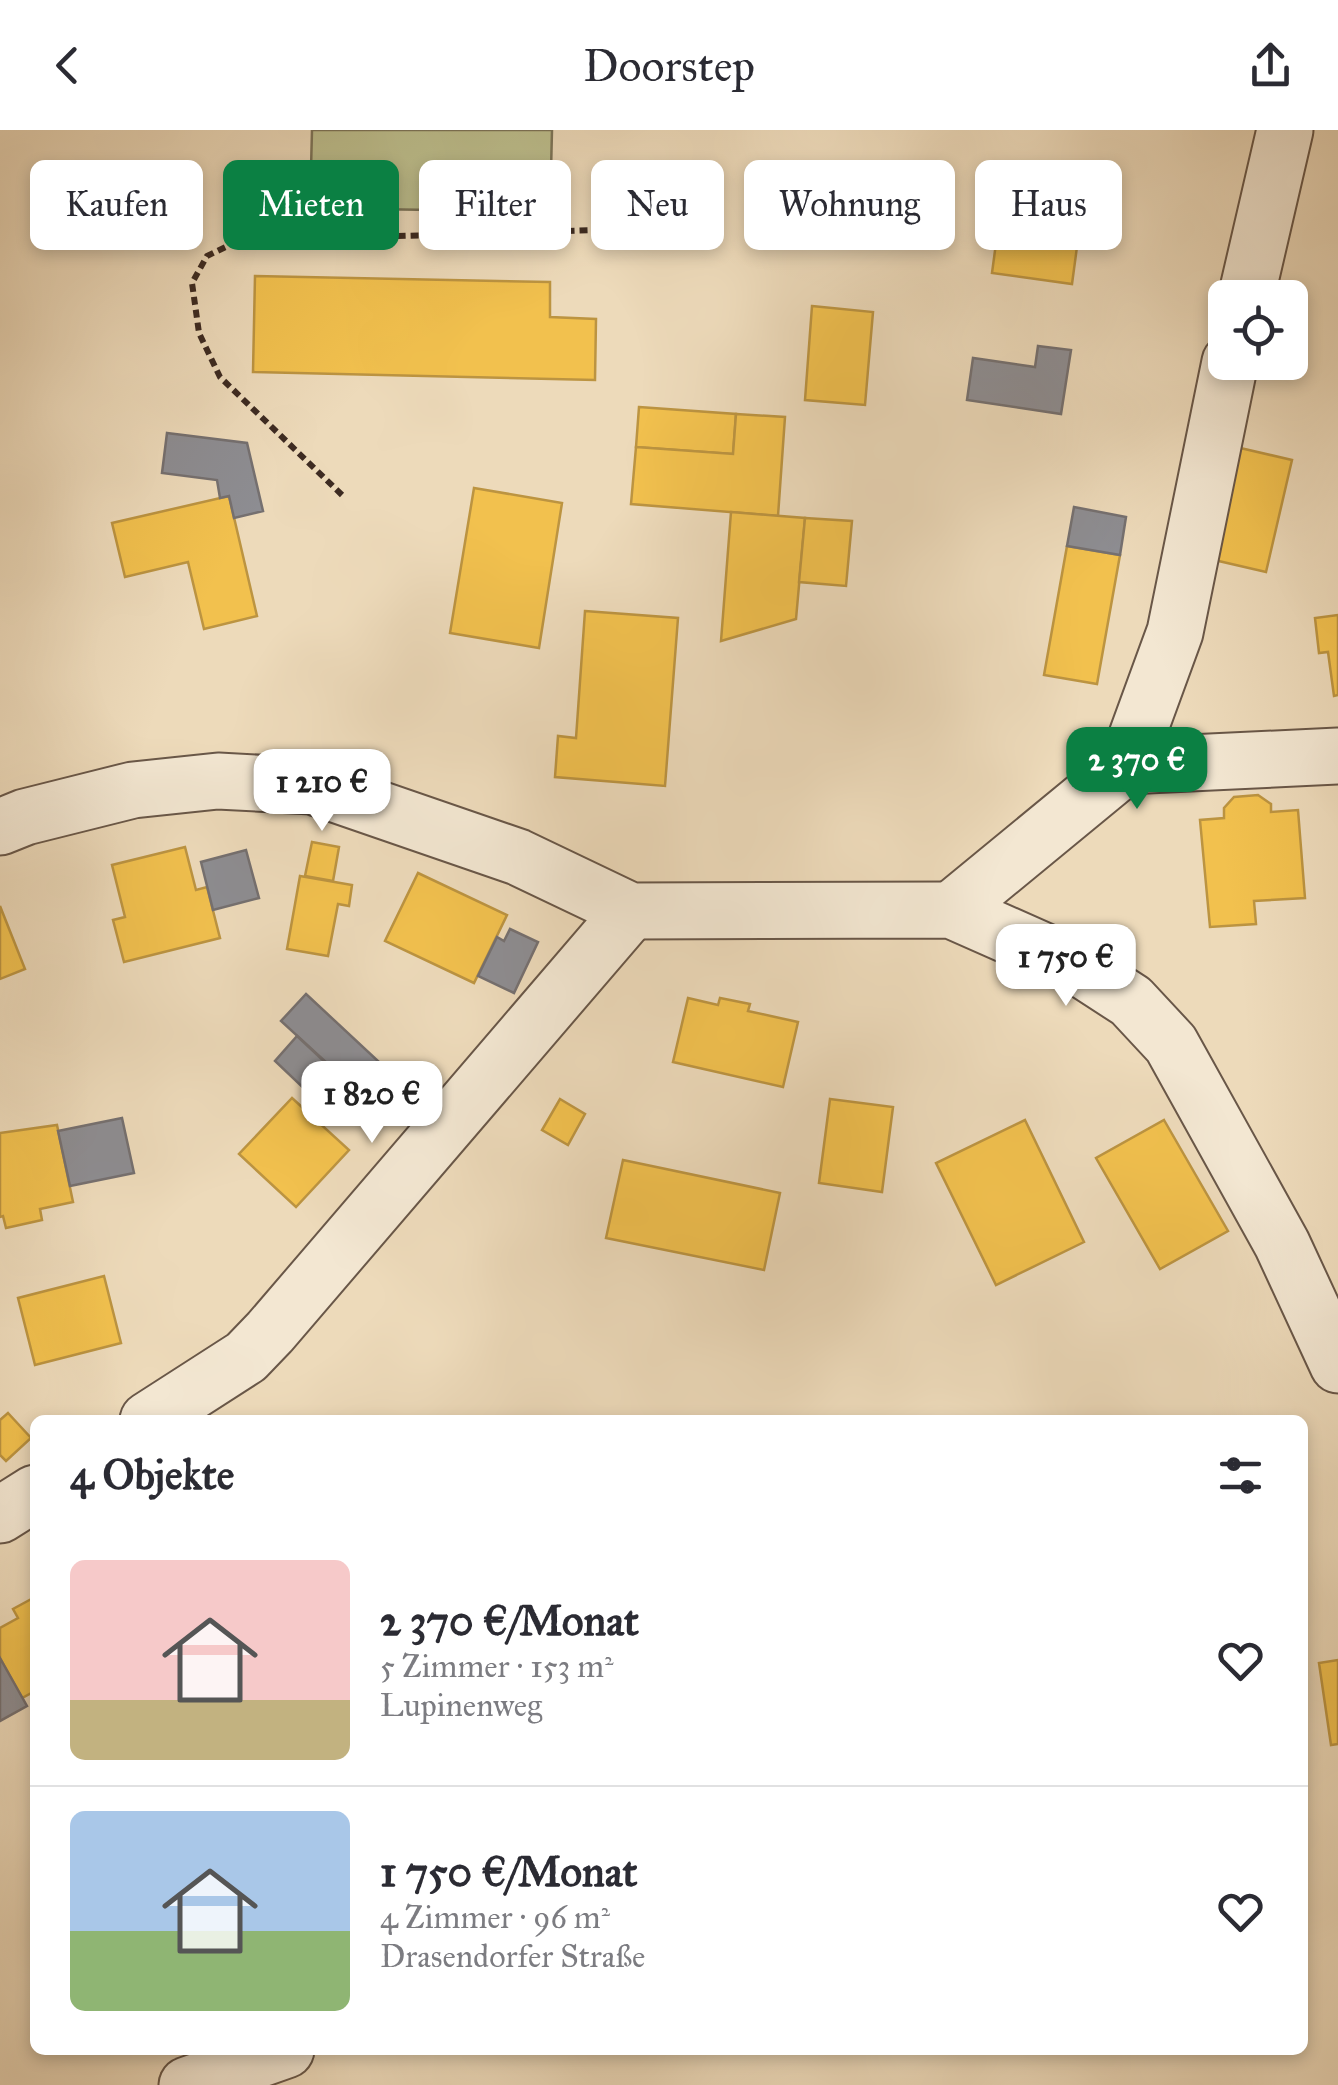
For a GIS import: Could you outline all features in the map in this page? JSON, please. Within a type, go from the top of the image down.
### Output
[{"type":"street","points":[[1250,280],[1285,130]]},
{"type":"street","points":[[950,910],[1126,766],[1174,632],[1226,380]]},
{"type":"street","points":[[1126,766],[1338,756]]},
{"type":"street","points":[[0,827],[133,790],[218,781],[312,786],[518,857],[631,911],[950,910],[1077,966],[1131,1000],[1171,1044],[1282,1244],[1338,1365]]},
{"type":"street","points":[[156,1415],[246,1357],[270,1332],[631,911]]},
{"type":"street","points":[[0,1515],[30,1496]]},
{"type":"street","points":[[187,2085],[272,2055]]},
{"type":"path","points":[[342,496],[220,377],[199,333],[192,283],[207,256],[238,241],[591,230]]},
{"type":"green space","points":[[312,130],[552,130],[551,160],[419,160],[419,210],[399,209],[399,160],[311,160]]},
{"type":"building: Wohnen","points":[[995,250],[1077,250],[1072,284],[992,273]]},
{"type":"building: Wohnen","points":[[255,276],[550,282],[550,317],[596,319],[595,380],[253,372]]},
{"type":"building: Wohnen","points":[[812,306],[873,312],[865,405],[805,400]]},
{"type":"building: Wohnen","points":[[639,407],[736,414],[733,454],[636,447]]},
{"type":"building: Wohnen","points":[[736,414],[785,417],[778,516],[631,504],[636,447],[733,454]]},
{"type":"building: Wohnen","points":[[1236,447],[1292,460],[1266,572],[1210,559]]},
{"type":"building: Wohnen","points":[[474,488],[562,503],[539,648],[450,633]]},
{"type":"building: Wohnen","points":[[229,496],[257,616],[204,629],[188,562],[125,577],[112,523]]},
{"type":"building: Wohnen","points":[[731,512],[805,518],[796,619],[721,641]]},
{"type":"building: Wohnen","points":[[805,518],[852,521],[846,586],[799,582]]},
{"type":"building: Wohnen","points":[[1067,546],[1120,555],[1097,684],[1044,675]]},
{"type":"building: Wohnen","points":[[585,611],[678,618],[665,786],[555,777],[558,736],[576,738]]},
{"type":"building: Wohnen","points":[[1338,615],[1338,695],[1334,696],[1328,652],[1319,653],[1315,618]]},
{"type":"building: Wohnen","points":[[1258,795],[1271,804],[1271,812],[1298,810],[1305,898],[1254,901],[1256,924],[1210,927],[1200,820],[1224,818],[1224,808],[1234,797]]},
{"type":"building: Wohnen","points":[[312,842],[339,847],[333,881],[305,876]]},
{"type":"building: Wohnen","points":[[185,847],[196,890],[207,887],[220,938],[124,962],[113,920],[125,917],[112,865]]},
{"type":"building: Wohnen","points":[[418,873],[507,915],[474,983],[385,941]]},
{"type":"building: Wohnen","points":[[300,876],[352,885],[349,906],[338,904],[328,956],[287,949]]},
{"type":"building: Wohnen","points":[[0,906],[25,969],[0,979]]},
{"type":"building: Wohnen","points":[[688,998],[718,1005],[720,998],[750,1004],[748,1011],[798,1022],[783,1087],[673,1062]]},
{"type":"building: Wohnen","points":[[292,1098],[349,1150],[296,1207],[239,1154]]},
{"type":"building: Wohnen","points":[[560,1099],[585,1114],[568,1145],[542,1130]]},
{"type":"building: Wohnen","points":[[830,1099],[893,1107],[882,1192],[819,1183]]},
{"type":"building: Wohnen","points":[[1025,1120],[1084,1242],[996,1285],[936,1163]]},
{"type":"building: Wohnen","points":[[1164,1120],[1228,1231],[1160,1269],[1096,1158]]},
{"type":"building: Wohnen","points":[[57,1125],[73,1202],[40,1209],[42,1220],[6,1228],[3,1216],[0,1217],[0,1133]]},
{"type":"building: Wohnen","points":[[623,1160],[780,1193],[764,1270],[606,1238]]},
{"type":"building: Wohnen","points":[[104,1276],[121,1343],[35,1365],[18,1298]]},
{"type":"building: Wohnen","points":[[8,1413],[30,1437],[6,1461],[0,1455],[0,1420]]},
{"type":"building: Wohnen","points":[[30,1600],[30,1694],[22,1698],[0,1658],[0,1628],[18,1618],[13,1609]]},
{"type":"building: Wohnen","points":[[1338,1660],[1338,1744],[1331,1745],[1319,1663]]},
{"type":"building: Industrie","points":[[1038,346],[1071,350],[1061,414],[967,400],[973,358],[1035,367]]},
{"type":"building: Industrie","points":[[167,433],[247,443],[263,511],[234,518],[229,496],[220,498],[217,480],[162,473]]},
{"type":"building: Industrie","points":[[1074,507],[1126,517],[1120,555],[1067,546]]},
{"type":"building: Industrie","points":[[246,850],[259,898],[213,910],[201,862]]},
{"type":"building: Industrie","points":[[510,929],[538,942],[514,993],[478,976],[497,937],[504,941]]},
{"type":"building: Industrie","points":[[306,994],[378,1061],[353,1087],[281,1021]]},
{"type":"building: Industrie","points":[[297,1036],[357,1092],[334,1117],[275,1061]]},
{"type":"building: Industrie","points":[[122,1118],[134,1173],[70,1186],[58,1131]]},
{"type":"building: Industrie","points":[[0,1658],[27,1706],[0,1721]]}]
